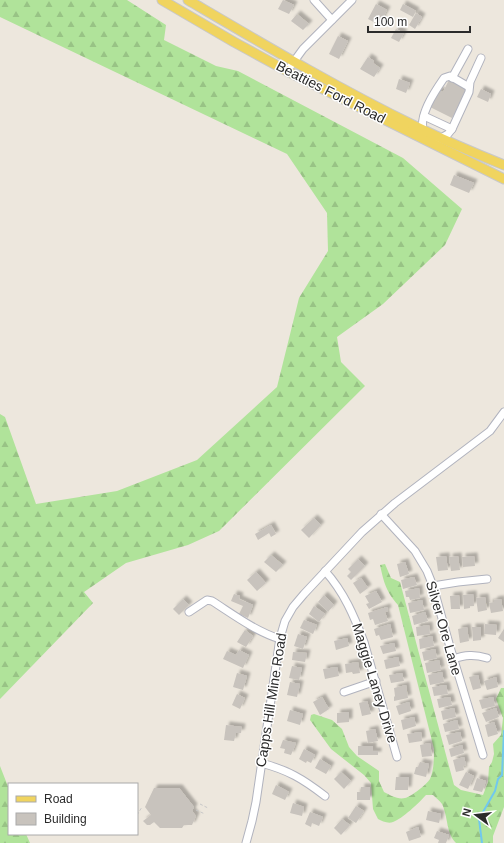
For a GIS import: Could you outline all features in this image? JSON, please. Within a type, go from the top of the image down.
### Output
[{"type":"main road","name":"Beatties Ford Road","points":[[162,0],[287,71],[504,179]]},
{"type":"main road","name":"Beatties Ford Road","points":[[188,0],[294,62],[371,104],[442,139],[504,166]]},
{"type":"street","points":[[314,0],[332,20]]},
{"type":"street","points":[[287,71],[303,49],[352,0]]},
{"type":"street","points":[[452,78],[468,49]]},
{"type":"street","points":[[469,87],[447,76],[444,78],[431,99],[424,116],[422,129],[429,142],[442,139],[452,129],[469,92],[470,82],[482,58]]},
{"type":"street","points":[[424,116],[452,129]]},
{"type":"street","name":"Capps Hill Mine Road","points":[[246,843],[252,821],[280,639],[285,621],[293,607],[324,571],[381,514],[480,439],[494,426],[504,412]]},
{"type":"street","name":"Silver Ore Lane","points":[[381,514],[415,551],[427,570],[434,586],[453,659],[483,755]]},
{"type":"street","name":"Maggie Laney Drive","points":[[324,571],[336,583],[352,611],[364,642],[397,757]]},
{"type":"street","points":[[434,586],[487,579]]},
{"type":"street","points":[[188,612],[207,600],[212,601],[267,635],[280,639]]},
{"type":"street","points":[[453,659],[470,655],[478,655],[487,658]]},
{"type":"street","points":[[344,692],[376,682]]},
{"type":"street","points":[[261,763],[277,767],[294,774],[325,796]]},
{"type":"path","points":[[200,804],[208,808]]},
{"type":"path","points":[[138,813],[142,806]]},
{"type":"path","points":[[196,810],[205,814]]},
{"type":"green space","points":[[0,0],[127,0],[166,25],[164,40],[216,66],[238,71],[403,158],[462,209],[445,245],[383,304],[337,337],[341,362],[365,386],[219,531],[188,545],[126,563],[84,592],[93,603],[0,699],[0,414],[5,417],[36,504],[117,491],[197,460],[277,387],[299,298],[328,251],[327,213],[287,154],[0,17]]},
{"type":"green space","points":[[385,564],[391,578],[400,582],[454,785],[461,790],[483,795],[488,782],[489,767],[494,754],[493,744],[501,735],[503,718],[496,699],[501,688],[504,688],[504,807],[493,836],[493,843],[456,843],[450,834],[442,804],[433,795],[426,795],[406,814],[391,823],[378,819],[373,809],[371,783],[364,775],[331,749],[310,720],[311,715],[314,714],[332,720],[342,729],[349,747],[357,756],[379,771],[379,781],[384,792],[394,797],[408,797],[419,790],[430,779],[434,761],[434,749],[398,605],[388,591],[383,577],[380,565]]},
{"type":"green space","points":[[0,766],[8,786],[8,835],[26,835],[30,843],[0,843]]},
{"type":"building","points":[[283,0],[294,5],[289,14],[278,9]]},
{"type":"building","points":[[376,4],[387,10],[379,25],[368,19]]},
{"type":"building","points":[[403,4],[416,11],[413,17],[400,10]]},
{"type":"building","points":[[416,13],[422,17],[415,29],[409,25]]},
{"type":"building","points":[[297,14],[309,24],[303,30],[291,21]]},
{"type":"building","points":[[396,29],[404,33],[399,42],[391,38]]},
{"type":"building","points":[[338,36],[348,41],[339,59],[329,54]]},
{"type":"building","points":[[368,57],[380,68],[374,77],[360,69]]},
{"type":"building","points":[[399,79],[410,83],[406,93],[396,89]]},
{"type":"building","points":[[449,80],[467,89],[452,118],[430,107],[438,90],[443,92]]},
{"type":"building","points":[[481,89],[491,94],[488,102],[477,97]]},
{"type":"building","points":[[454,175],[474,183],[469,193],[450,185]]},
{"type":"building","points":[[314,518],[321,525],[309,538],[301,530]]},
{"type":"building","points":[[271,525],[276,534],[271,537],[269,533],[258,540],[255,534]]},
{"type":"building","points":[[271,555],[283,565],[276,572],[264,562]]},
{"type":"building","points":[[446,556],[448,570],[438,571],[436,557]]},
{"type":"building","points":[[458,556],[460,570],[451,571],[449,557]]},
{"type":"building","points":[[474,556],[475,566],[463,567],[462,557]]},
{"type":"building","points":[[358,559],[365,566],[351,580],[347,576],[351,572],[348,569]]},
{"type":"building","points":[[405,562],[409,574],[400,577],[397,564]]},
{"type":"building","points":[[256,572],[266,583],[257,591],[247,580]]},
{"type":"building","points":[[414,577],[417,585],[403,589],[401,580]]},
{"type":"building","points":[[361,578],[368,588],[360,594],[353,583]]},
{"type":"building","points":[[419,588],[420,598],[410,600],[409,597],[406,597],[405,591]]},
{"type":"building","points":[[376,591],[382,602],[369,609],[366,604],[369,603],[365,596]]},
{"type":"building","points":[[234,594],[240,596],[239,599],[253,605],[248,618],[239,614],[243,606],[231,601]]},
{"type":"building","points":[[473,594],[474,606],[464,609],[463,595]]},
{"type":"building","points":[[324,595],[334,605],[328,612],[318,602]]},
{"type":"building","points":[[459,595],[460,609],[451,609],[450,596]]},
{"type":"building","points":[[485,597],[487,610],[478,612],[476,598]]},
{"type":"building","points":[[183,599],[189,605],[179,615],[173,609]]},
{"type":"building","points":[[501,599],[503,611],[491,613],[489,603],[494,602],[494,600]]},
{"type":"building","points":[[422,600],[424,610],[410,613],[408,603]]},
{"type":"building","points":[[314,606],[325,614],[319,622],[309,614]]},
{"type":"building","points":[[387,607],[388,611],[385,612],[388,621],[375,625],[373,619],[370,620],[368,613]]},
{"type":"building","points":[[425,612],[428,621],[414,625],[412,616]]},
{"type":"building","points":[[304,620],[317,625],[313,634],[300,628]]},
{"type":"building","points":[[390,624],[393,637],[381,640],[379,635],[376,636],[374,629]]},
{"type":"building","points":[[485,624],[497,625],[496,635],[484,634]]},
{"type":"building","points":[[429,625],[430,634],[417,636],[416,627]]},
{"type":"building","points":[[467,627],[469,641],[460,643],[458,629]]},
{"type":"building","points":[[472,627],[481,627],[481,640],[473,641]]},
{"type":"building","points":[[504,629],[504,642],[498,638]]},
{"type":"building","points":[[245,630],[253,636],[246,647],[237,642]]},
{"type":"building","points":[[298,634],[307,637],[303,649],[294,646]]},
{"type":"building","points":[[432,636],[434,646],[420,649],[419,639]]},
{"type":"building","points":[[347,638],[349,646],[336,650],[334,641]]},
{"type":"building","points":[[394,643],[396,651],[383,654],[380,646]]},
{"type":"building","points":[[435,649],[437,658],[424,661],[422,652]]},
{"type":"building","points":[[239,650],[249,655],[243,668],[223,659],[227,651],[236,655]]},
{"type":"building","points":[[293,652],[307,653],[305,662],[292,660]]},
{"type":"building","points":[[398,657],[400,666],[386,669],[384,660]]},
{"type":"building","points":[[439,660],[441,670],[427,673],[425,663]]},
{"type":"building","points":[[358,662],[360,673],[346,673],[345,664]]},
{"type":"building","points":[[292,666],[302,668],[299,680],[289,678]]},
{"type":"building","points":[[337,667],[339,676],[325,679],[323,669]]},
{"type":"building","points":[[442,672],[444,682],[430,685],[428,675]]},
{"type":"building","points":[[237,673],[247,676],[243,690],[233,687]]},
{"type":"building","points":[[402,673],[404,681],[391,683],[389,675]]},
{"type":"building","points":[[478,675],[481,688],[473,690],[469,677]]},
{"type":"building","points":[[496,677],[498,687],[487,690],[484,681]]},
{"type":"building","points":[[290,682],[300,684],[297,697],[287,695]]},
{"type":"building","points":[[406,685],[408,698],[394,701],[394,688]]},
{"type":"building","points":[[446,685],[448,694],[434,696],[432,687]]},
{"type":"building","points":[[237,694],[245,698],[240,709],[232,705]]},
{"type":"building","points":[[322,697],[329,709],[320,715],[313,702]]},
{"type":"building","points":[[450,697],[452,705],[439,708],[437,699]]},
{"type":"building","points":[[493,697],[495,706],[482,709],[479,700]]},
{"type":"building","points":[[367,701],[371,714],[362,716],[359,703]]},
{"type":"building","points":[[409,702],[411,711],[399,715],[396,706]]},
{"type":"building","points":[[454,708],[456,717],[443,720],[441,711]]},
{"type":"building","points":[[496,708],[499,717],[486,722],[482,713]]},
{"type":"building","points":[[290,710],[303,714],[300,725],[287,721]]},
{"type":"building","points":[[349,712],[349,722],[337,723],[337,713]]},
{"type":"building","points":[[414,717],[416,726],[403,730],[401,720]]},
{"type":"building","points":[[457,720],[459,729],[445,732],[443,724]]},
{"type":"building","points":[[494,722],[498,734],[488,737],[485,725]]},
{"type":"building","points":[[226,725],[242,727],[241,733],[236,733],[234,741],[224,740]]},
{"type":"building","points":[[375,729],[378,741],[368,743],[366,731]]},
{"type":"building","points":[[421,732],[422,741],[409,743],[407,734]]},
{"type":"building","points":[[460,732],[462,741],[449,745],[446,735]]},
{"type":"building","points":[[283,740],[296,743],[291,755],[284,753],[285,749],[280,748]]},
{"type":"building","points":[[430,743],[432,756],[422,757],[420,745]]},
{"type":"building","points":[[462,745],[464,753],[451,757],[449,749]]},
{"type":"building","points":[[358,746],[373,746],[373,751],[378,751],[378,755],[358,755]]},
{"type":"building","points":[[304,749],[315,755],[311,763],[307,761],[306,763],[299,759]]},
{"type":"building","points":[[464,757],[466,765],[463,766],[464,770],[456,772],[453,760]]},
{"type":"building","points":[[320,759],[331,766],[326,774],[315,768]]},
{"type":"building","points":[[420,762],[429,764],[426,777],[414,774],[416,767],[418,767]]},
{"type":"building","points":[[341,772],[351,781],[344,789],[334,779]]},
{"type":"building","points":[[466,772],[474,776],[468,789],[459,785]]},
{"type":"building","points":[[396,777],[409,777],[408,790],[395,790]]},
{"type":"building","points":[[477,778],[486,781],[482,792],[473,790]]},
{"type":"building","points":[[276,785],[289,792],[285,800],[272,794]]},
{"type":"building","points":[[361,787],[370,787],[370,800],[357,800],[357,792],[361,792]]},
{"type":"building","points":[[154,788],[179,788],[194,807],[192,811],[196,816],[192,825],[184,825],[182,828],[160,828],[154,822],[147,825],[143,821],[151,815],[145,807]]},
{"type":"building","points":[[293,803],[304,807],[302,816],[290,813]]},
{"type":"building","points":[[356,806],[364,811],[356,823],[348,818]]},
{"type":"building","points":[[428,811],[441,814],[439,823],[426,820]]},
{"type":"building","points":[[310,812],[323,817],[319,826],[312,823],[311,827],[305,824]]},
{"type":"building","points":[[342,819],[350,825],[341,835],[334,828]]},
{"type":"building","points":[[418,827],[421,837],[409,841],[406,832]]},
{"type":"building","points":[[437,831],[449,835],[446,843],[438,843],[439,840],[434,838]]},
{"type":"waterway","points":[[482,843],[479,819],[495,791],[498,779],[502,775],[504,731]]}]
